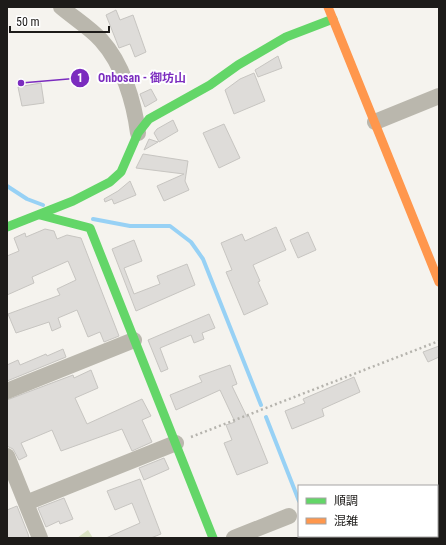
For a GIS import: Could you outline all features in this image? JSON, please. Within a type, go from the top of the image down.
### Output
[{"type":"street","points":[[61,7],[102,42],[114,60],[120,70],[136,114],[138,133]]},
{"type":"street","points":[[328,7],[439,282]]},
{"type":"street","points":[[7,227],[73,201],[110,182],[121,172],[138,133],[149,119],[210,85],[238,64],[286,37],[333,18]]},
{"type":"street","points":[[375,122],[439,96]]},
{"type":"street","points":[[40,215],[90,228],[213,538]]},
{"type":"street","points":[[7,391],[134,340]]},
{"type":"street","points":[[26,503],[176,443]]},
{"type":"street","points":[[7,456],[40,538]]},
{"type":"street","points":[[234,538],[289,516]]},
{"type":"path","points":[[176,443],[439,341]]},
{"type":"green space","points":[[88,530],[93,538],[77,538]]},
{"type":"building","points":[[116,10],[120,20],[133,15],[146,52],[135,57],[130,44],[119,48],[106,15]]},
{"type":"building","points":[[278,56],[282,68],[258,77],[255,70]]},
{"type":"building","points":[[254,73],[265,101],[234,114],[225,90],[240,79]]},
{"type":"building","points":[[41,83],[44,103],[22,106],[18,87]]},
{"type":"building","points":[[151,89],[157,100],[145,107],[140,94]]},
{"type":"building","points":[[173,120],[178,131],[159,142],[154,133],[157,129]]},
{"type":"building","points":[[224,124],[240,158],[219,168],[203,133]]},
{"type":"building","points":[[149,139],[158,142],[144,150]]},
{"type":"building","points":[[143,154],[188,161],[185,181],[189,190],[164,201],[157,186],[184,174],[136,168]]},
{"type":"building","points":[[130,181],[136,195],[114,204],[112,199],[105,202],[104,199],[118,191]]},
{"type":"building","points":[[276,227],[286,250],[253,265],[260,281],[258,282],[268,304],[244,315],[226,272],[232,270],[221,243],[242,234],[245,241]]},
{"type":"building","points":[[45,229],[54,231],[57,239],[67,235],[81,238],[119,336],[104,342],[100,332],[88,337],[77,310],[58,318],[61,327],[52,331],[49,322],[16,333],[8,314],[60,295],[57,289],[76,280],[68,261],[32,277],[34,283],[7,295],[7,256],[19,251],[14,238],[25,233],[26,237]]},
{"type":"building","points":[[308,232],[316,250],[298,258],[290,240]]},
{"type":"building","points":[[134,240],[142,261],[124,268],[134,294],[160,284],[157,276],[187,264],[195,285],[136,311],[112,249]]},
{"type":"building","points":[[209,314],[215,328],[202,333],[204,339],[194,343],[191,335],[160,348],[168,369],[161,372],[148,340]]},
{"type":"building","points":[[439,346],[439,357],[428,362],[423,352]]},
{"type":"building","points":[[63,349],[66,357],[7,381],[7,365],[18,360],[20,365],[46,354],[47,356]]},
{"type":"building","points":[[230,365],[237,384],[232,386],[247,417],[249,416],[268,463],[237,475],[224,443],[232,440],[226,425],[235,422],[220,390],[176,410],[170,395],[202,382],[199,376]]},
{"type":"building","points":[[91,370],[98,388],[75,398],[87,424],[142,399],[151,416],[142,420],[152,442],[132,451],[122,429],[61,451],[52,430],[21,443],[27,456],[19,460],[13,449],[7,446],[7,400],[73,375],[74,378]]},
{"type":"building","points":[[354,377],[360,392],[322,409],[324,416],[292,429],[285,411],[305,403],[303,399]]},
{"type":"building","points":[[164,458],[169,469],[144,480],[139,468]]},
{"type":"building","points":[[140,479],[161,534],[151,538],[106,538],[140,523],[132,503],[115,510],[107,491]]},
{"type":"building","points":[[64,498],[73,519],[60,524],[59,521],[46,527],[38,508]]},
{"type":"building","points":[[17,506],[29,538],[7,538],[7,510]]},
{"type":"waterway","points":[[7,186],[27,199],[43,205]]},
{"type":"waterway","points":[[93,219],[130,226],[170,226],[191,242],[203,259],[261,405]]},
{"type":"waterway","points":[[266,417],[298,498]]},
{"type":"traffic: fast","points":[[7,227],[73,201],[110,182],[121,172],[138,133],[149,119],[210,85],[238,65],[286,37],[333,19]]},
{"type":"traffic: fast","points":[[40,215],[90,228],[213,538]]},
{"type":"traffic: slow","points":[[328,7],[439,282]]},
{"type":"place","name":"Onbosan - 御坊山","points":[[21,83]]}]
